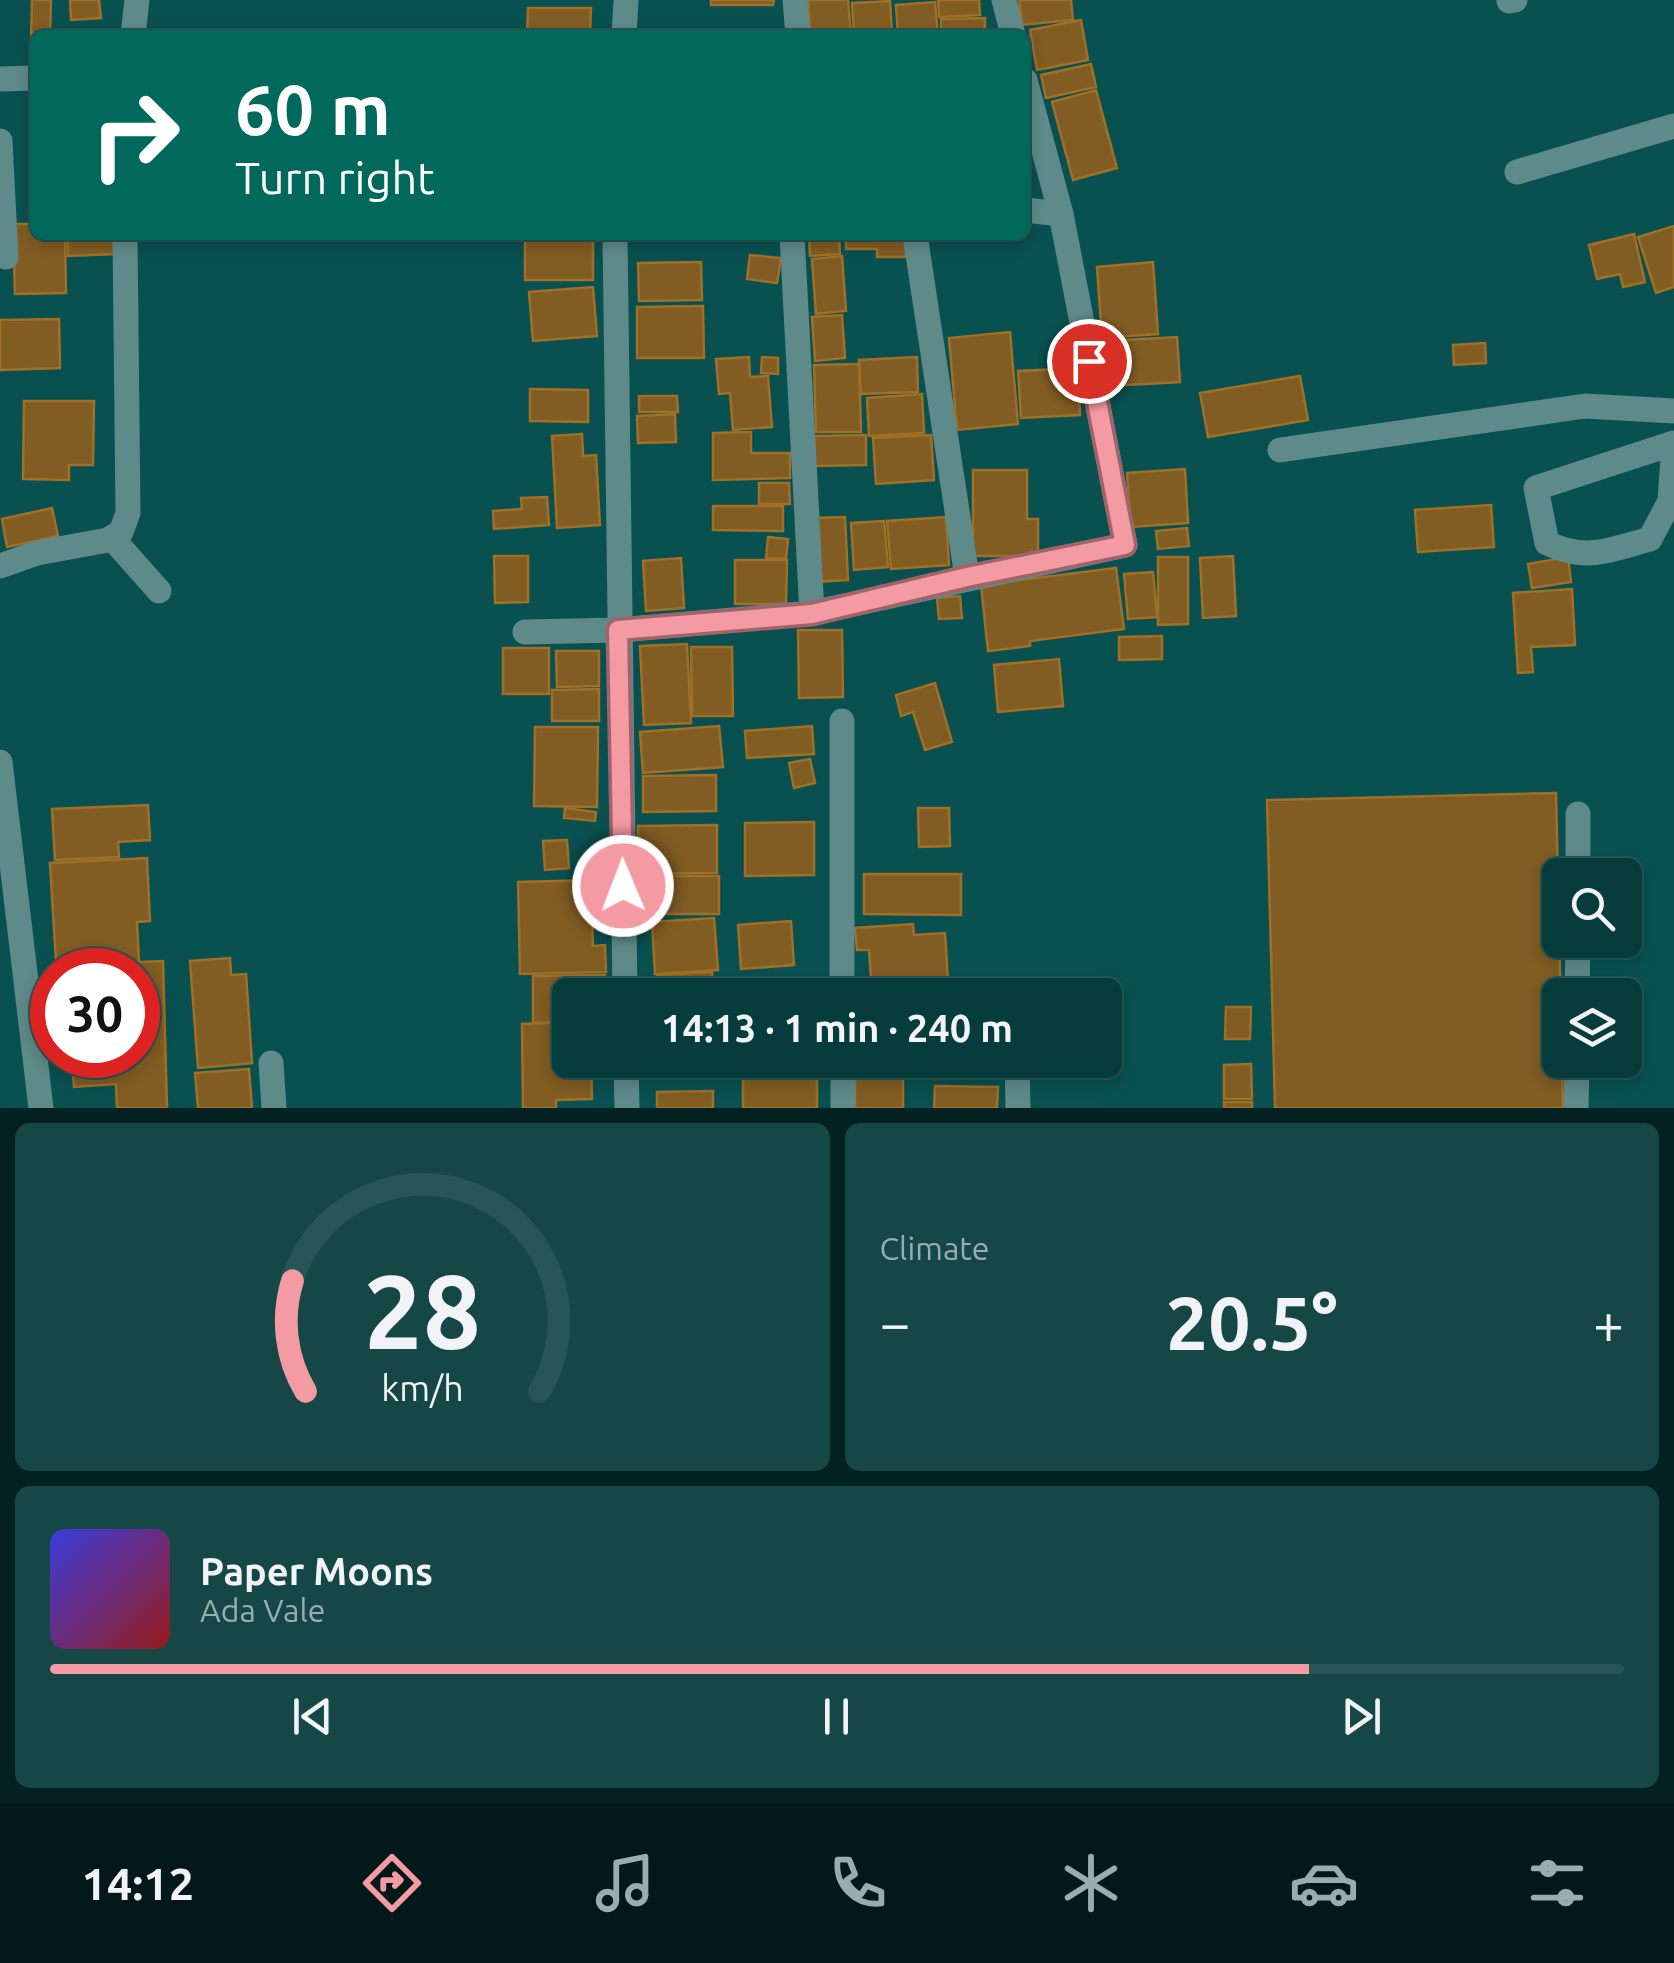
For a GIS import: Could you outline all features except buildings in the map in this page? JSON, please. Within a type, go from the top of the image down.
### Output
[{"type":"street","points":[[134,30],[137,0]]},
{"type":"street","points":[[624,30],[626,0]]},
{"type":"street","points":[[795,0],[798,30]]},
{"type":"street","points":[[1004,0],[1012,30]]},
{"type":"street","points":[[0,79],[30,78]]},
{"type":"street","points":[[525,632],[618,630],[812,614],[1125,545],[1060,214],[1030,99]]},
{"type":"street","points":[[1517,172],[1674,126]]},
{"type":"street","points":[[0,141],[6,257]]},
{"type":"street","points":[[1030,211],[1060,214]]},
{"type":"street","points":[[0,566],[37,553],[112,538],[121,532],[128,513],[126,240]]},
{"type":"street","points":[[614,240],[625,978]]},
{"type":"street","points":[[792,240],[812,614]]},
{"type":"street","points":[[916,240],[967,577]]},
{"type":"street","points":[[1280,450],[1585,406],[1674,411]]},
{"type":"street","points":[[1674,443],[1670,501],[1650,539],[1590,555],[1564,551],[1547,542],[1536,488],[1674,443]]},
{"type":"street","points":[[112,538],[159,591]]},
{"type":"street","points":[[842,721],[842,978]]},
{"type":"street","points":[[0,762],[41,1108]]},
{"type":"street","points":[[1578,814],[1578,858]]},
{"type":"street","points":[[271,1063],[274,1108]]},
{"type":"street","points":[[626,1078],[627,1108]]},
{"type":"street","points":[[842,1078],[842,1108]]},
{"type":"street","points":[[1017,1078],[1018,1108]]},
{"type":"street","points":[[1576,1108],[1577,1078]]},
{"type":"route","points":[[623,886],[618,630],[812,614],[1125,545],[1089,361]]}]
